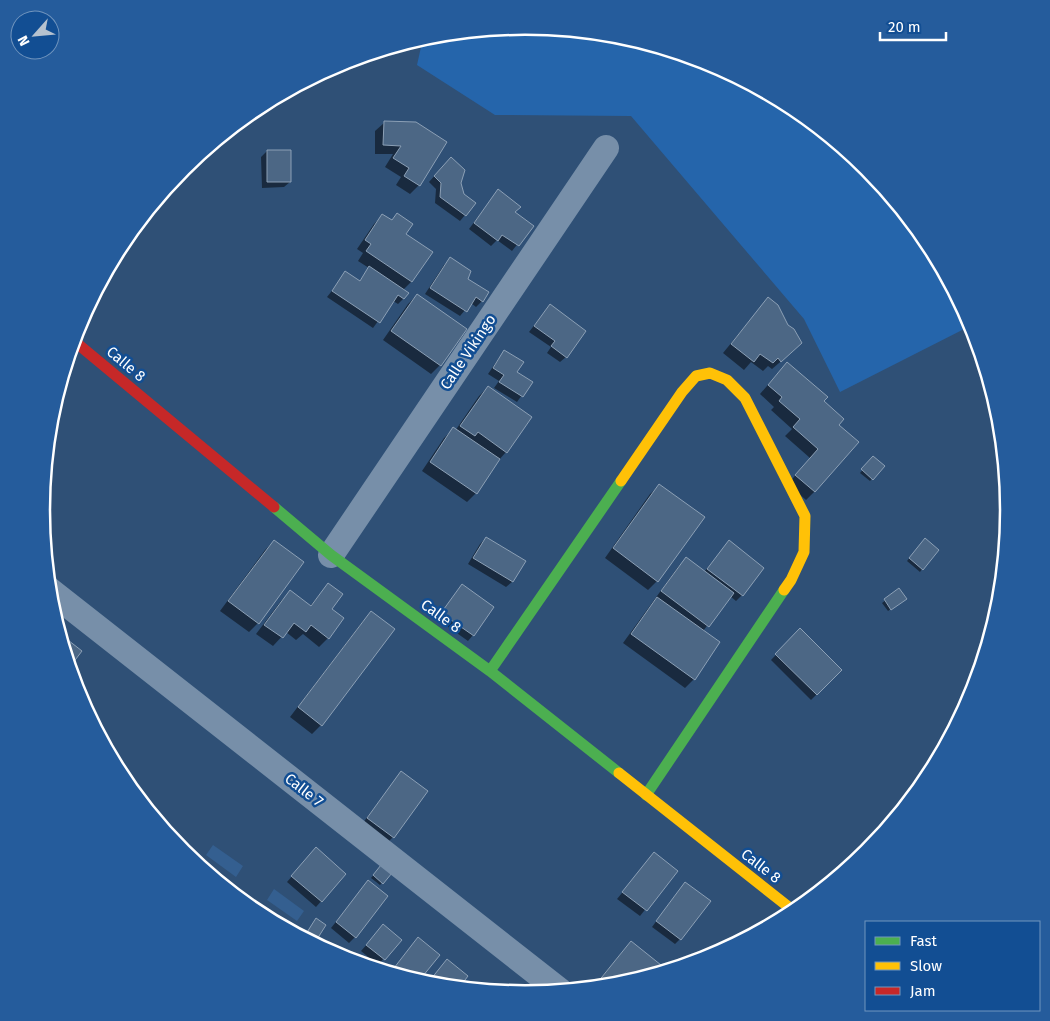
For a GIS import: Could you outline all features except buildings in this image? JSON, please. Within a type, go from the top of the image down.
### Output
[{"type":"street","name":"Calle Vikingo","points":[[331,555],[606,148]]},
{"type":"street","name":"Calle 8","points":[[80,346],[331,555],[490,671],[789,906]]},
{"type":"street","points":[[490,671],[682,392],[696,376],[710,373],[727,380],[746,398],[805,516],[804,552],[791,580],[646,795]]},
{"type":"street","name":"Calle 7","points":[[58,597],[553,985]]},
{"type":"shaded area","points":[[494,36],[556,36],[618,44],[648,51],[707,71],[735,84],[789,115],[839,153],[861,174],[902,221],[920,246],[937,273],[964,329],[840,392],[804,319],[631,116],[495,115],[417,65],[421,47],[432,44]]},
{"type":"shaded area","points":[[213,845],[243,866],[236,877],[206,855]]},
{"type":"shaded area","points":[[274,889],[304,911],[297,921],[267,900]]},
{"type":"traffic: fast","points":[[490,671],[621,481]]},
{"type":"traffic: fast","points":[[274,507],[331,555],[490,671],[619,773]]},
{"type":"traffic: fast","points":[[646,795],[784,590]]},
{"type":"traffic: slow","points":[[621,481],[682,392],[696,376],[710,373],[727,380],[745,398],[805,516],[804,552],[791,580],[784,590]]},
{"type":"traffic: slow","points":[[619,773],[788,907]]},
{"type":"traffic: jam","points":[[80,346],[274,507]]}]
